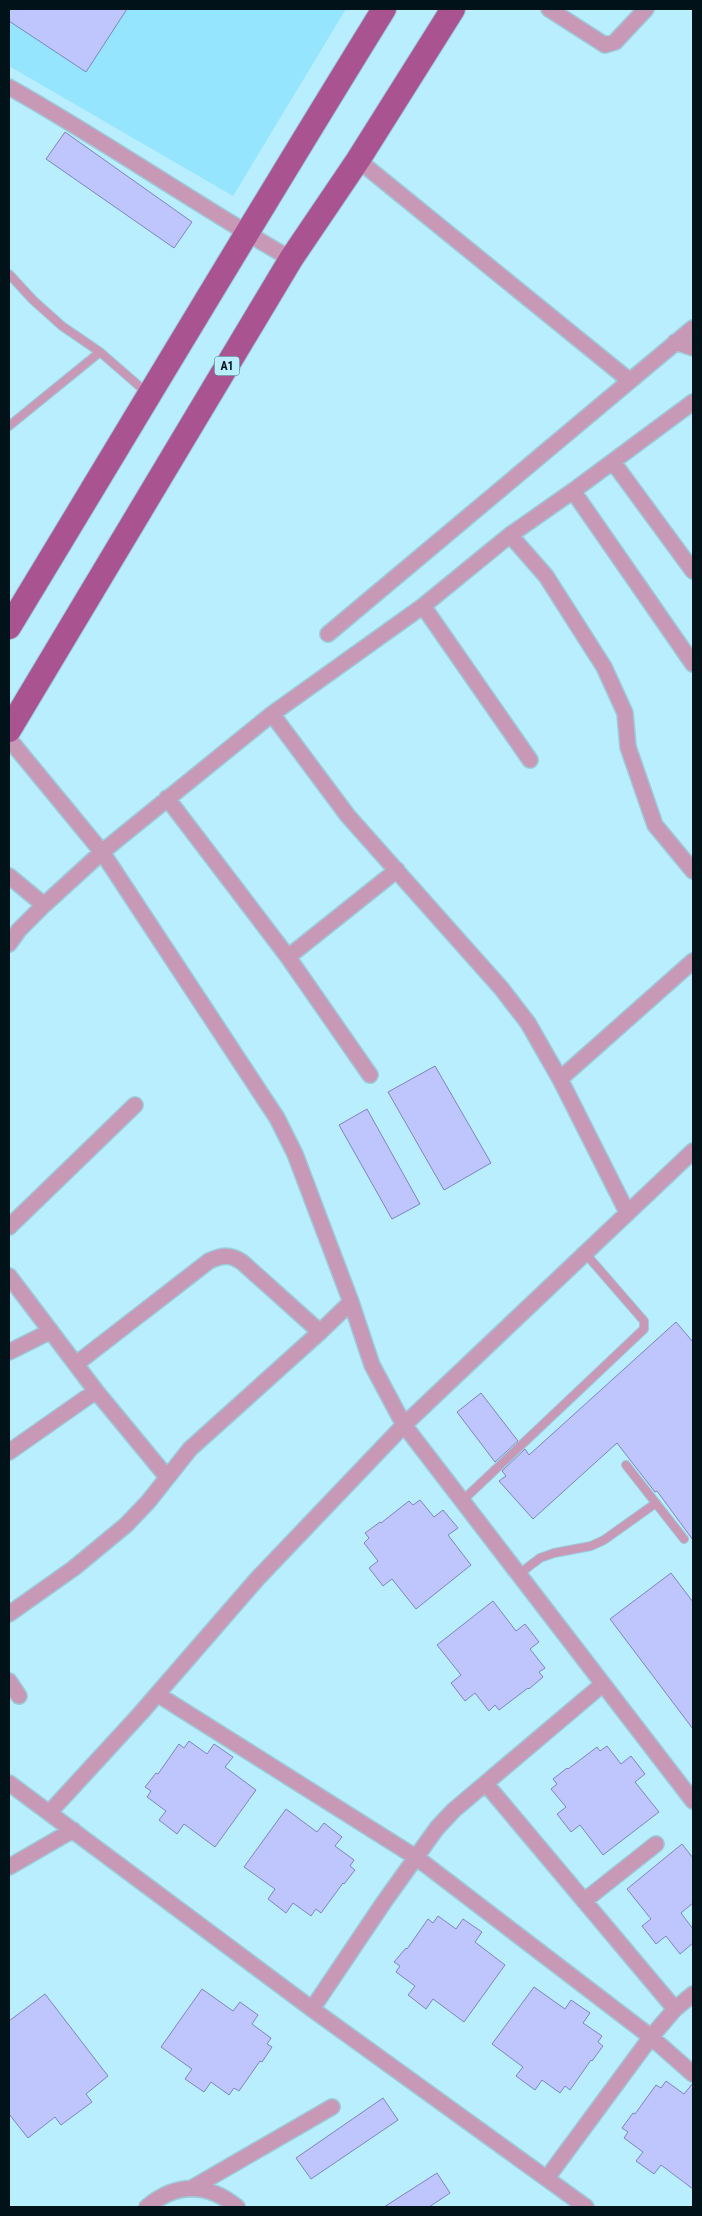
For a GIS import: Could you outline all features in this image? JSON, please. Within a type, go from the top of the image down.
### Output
[{"type":"main road","points":[[9,627],[150,395],[245,233],[384,9]]},
{"type":"main road","name":"A1","points":[[9,730],[291,259],[358,160],[454,9]]},
{"type":"street","points":[[548,9],[605,45],[615,42],[646,9]]},
{"type":"street","points":[[9,87],[63,118],[245,233],[291,259]]},
{"type":"street","points":[[358,160],[630,381]]},
{"type":"street","points":[[328,634],[693,328]]},
{"type":"street","points":[[675,342],[693,348]]},
{"type":"street","points":[[9,944],[44,905],[102,852],[272,714],[423,606],[510,535],[691,409]]},
{"type":"street","points":[[613,462],[693,571]]},
{"type":"street","points":[[573,491],[693,664]]},
{"type":"street","points":[[510,535],[546,576],[604,667],[625,713],[628,747],[655,825],[693,871]]},
{"type":"street","points":[[423,606],[530,760]]},
{"type":"street","points":[[272,714],[348,816],[501,988],[528,1023],[560,1079],[628,1212]]},
{"type":"street","points":[[9,739],[102,852],[284,1130],[351,1302],[372,1366],[404,1425],[693,1799]]},
{"type":"street","points":[[167,798],[288,957],[370,1076]]},
{"type":"street","points":[[288,957],[397,870]]},
{"type":"street","points":[[9,876],[44,905]]},
{"type":"street","points":[[560,1079],[693,961]]},
{"type":"street","points":[[9,1227],[135,1105]]},
{"type":"street","points":[[49,1813],[157,1694],[258,1578],[404,1425],[693,1152]]},
{"type":"street","points":[[76,1364],[209,1261],[221,1256],[233,1256],[242,1262],[320,1332]]},
{"type":"street","points":[[9,1276],[96,1391],[167,1477]]},
{"type":"street","points":[[9,1614],[74,1568],[126,1525],[148,1502],[190,1449],[351,1302]]},
{"type":"street","points":[[9,1352],[51,1331]]},
{"type":"street","points":[[9,1452],[96,1391]]},
{"type":"street","points":[[9,1681],[19,1696]]},
{"type":"street","points":[[312,2009],[384,1902],[437,1828],[454,1810],[603,1684]]},
{"type":"street","points":[[157,1694],[417,1858],[652,2037],[693,2074]]},
{"type":"street","points":[[9,1783],[312,2009],[586,2207]]},
{"type":"street","points":[[486,1784],[674,2009]]},
{"type":"street","points":[[9,1867],[72,1830]]},
{"type":"street","points":[[584,1901],[656,1844]]},
{"type":"street","points":[[546,2178],[674,2009],[693,1994]]},
{"type":"street","points":[[147,2207],[155,2201],[192,2188],[332,2107]]},
{"type":"street","points":[[192,2188],[208,2190],[223,2196],[237,2207]]},
{"type":"lane","points":[[9,274],[62,326],[100,352],[150,395]]},
{"type":"lane","points":[[9,426],[100,352]]},
{"type":"lane","points":[[462,1501],[644,1329],[644,1321],[585,1253]]},
{"type":"lane","points":[[626,1465],[684,1539]]},
{"type":"lane","points":[[519,1574],[540,1558],[554,1553],[591,1546],[604,1540],[656,1503]]},
{"type":"shaded area","points":[[9,9],[346,9],[233,196],[9,66]]},
{"type":"building","points":[[9,9],[127,9],[86,72],[9,21]]},
{"type":"building","points":[[65,132],[192,222],[174,248],[46,159]]},
{"type":"building","points":[[435,1066],[491,1163],[444,1190],[388,1092]]},
{"type":"building","points":[[367,1109],[420,1204],[392,1219],[339,1125]]},
{"type":"building","points":[[676,1322],[693,1342],[693,1540],[657,1491],[655,1492],[617,1443],[533,1519],[499,1481],[506,1476],[502,1471],[525,1449],[529,1455]]},
{"type":"building","points":[[481,1393],[518,1441],[495,1462],[457,1412]]},
{"type":"building","points":[[420,1500],[434,1517],[443,1510],[458,1528],[448,1535],[471,1565],[416,1609],[392,1579],[383,1586],[369,1568],[378,1561],[364,1543],[369,1538],[365,1533],[409,1501],[413,1505]]},
{"type":"building","points":[[671,1573],[693,1602],[693,1729],[610,1619]]},
{"type":"building","points":[[493,1601],[516,1631],[525,1624],[539,1642],[530,1649],[545,1668],[539,1672],[543,1677],[529,1689],[499,1710],[495,1705],[489,1711],[475,1693],[465,1701],[451,1683],[461,1675],[437,1645]]},
{"type":"building","points":[[189,1741],[207,1754],[214,1744],[233,1757],[225,1767],[256,1790],[215,1847],[184,1824],[177,1834],[159,1820],[166,1811],[147,1797],[151,1791],[145,1787],[156,1773],[158,1774],[179,1744],[184,1748]]},
{"type":"building","points":[[607,1746],[621,1764],[631,1756],[645,1774],[635,1782],[659,1812],[603,1855],[580,1825],[571,1832],[557,1814],[566,1807],[551,1789],[557,1784],[553,1779],[567,1768],[597,1747],[600,1751]]},
{"type":"building","points":[[286,1809],[317,1832],[324,1823],[342,1837],[335,1846],[354,1860],[350,1866],[355,1870],[321,1913],[316,1909],[311,1916],[293,1903],[286,1913],[268,1899],[275,1889],[244,1867]]},
{"type":"building","points":[[682,1844],[693,1858],[693,1903],[681,1913],[693,1929],[693,1943],[680,1954],[666,1936],[656,1944],[642,1926],[651,1919],[627,1889]]},
{"type":"building","points":[[438,1916],[456,1929],[463,1919],[482,1932],[475,1942],[505,1965],[464,2022],[433,1999],[426,2009],[408,1995],[415,1986],[396,1972],[400,1966],[394,1962],[407,1949],[428,1919],[433,1923]]},
{"type":"building","points":[[534,1987],[565,2009],[571,2000],[590,2013],[583,2023],[602,2036],[598,2042],[603,2046],[592,2061],[570,2090],[565,2086],[560,2093],[542,2080],[535,2090],[516,2076],[523,2067],[492,2044]]},
{"type":"building","points":[[202,1989],[233,2011],[240,2002],[258,2015],[252,2024],[271,2038],[267,2044],[272,2047],[262,2062],[260,2061],[239,2091],[234,2088],[229,2095],[211,2082],[204,2092],[185,2079],[192,2069],[161,2047]]},
{"type":"building","points":[[45,1994],[108,2076],[86,2094],[92,2102],[61,2125],[55,2117],[28,2138],[9,2114],[9,2021]]},
{"type":"building","points":[[666,2081],[684,2094],[693,2083],[693,2189],[661,2165],[654,2174],[636,2161],[643,2152],[624,2138],[628,2132],[622,2128],[633,2113],[635,2114],[656,2085],[661,2088]]},
{"type":"building","points":[[383,2098],[398,2120],[311,2179],[296,2158]]},
{"type":"building","points":[[437,2173],[450,2193],[429,2207],[384,2207]]}]
